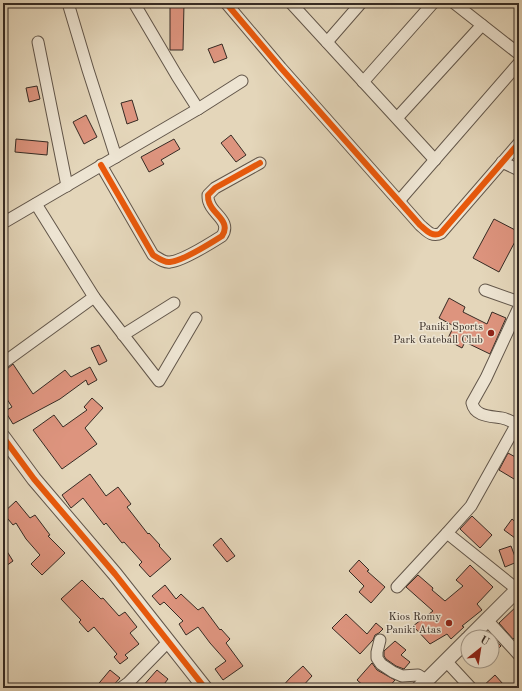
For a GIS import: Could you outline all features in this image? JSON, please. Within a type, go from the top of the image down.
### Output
[{"type":"street","points":[[68,3],[116,157]]},
{"type":"street","points":[[134,3],[177,76],[198,108]]},
{"type":"street","points":[[226,3],[281,68],[420,225],[432,234],[437,235],[441,232],[519,142]]},
{"type":"street","points":[[291,3],[435,160]]},
{"type":"street","points":[[327,42],[361,3]]},
{"type":"street","points":[[364,82],[433,3]]},
{"type":"street","points":[[454,3],[519,54]]},
{"type":"street","points":[[397,118],[482,25]]},
{"type":"street","points":[[38,42],[67,186]]},
{"type":"street","points":[[399,201],[519,63]]},
{"type":"street","points":[[3,223],[242,81]]},
{"type":"street","points":[[502,162],[519,170]]},
{"type":"street","points":[[101,166],[153,255],[170,262],[188,256],[222,236],[225,227],[209,203],[208,195],[215,188],[260,164]]},
{"type":"street","points":[[36,204],[94,297],[159,381],[196,318]]},
{"type":"street","points":[[485,290],[519,302]]},
{"type":"street","points":[[3,363],[94,297]]},
{"type":"street","points":[[123,335],[174,303]]},
{"type":"street","points":[[398,587],[471,506],[518,422],[480,414],[474,408],[472,403],[486,378],[519,307]]},
{"type":"street","points":[[3,437],[34,479],[114,574],[205,688]]},
{"type":"street","points":[[447,533],[518,589],[478,629]]},
{"type":"street","points":[[487,620],[519,655]]},
{"type":"street","points":[[380,640],[377,658],[381,664],[402,676],[418,675],[422,684],[460,647]]},
{"type":"street","points":[[121,688],[168,642]]},
{"type":"street","points":[[446,661],[471,688]]},
{"type":"building","points":[[170,3],[184,3],[183,50],[170,50]]},
{"type":"building","points":[[222,44],[227,58],[214,63],[208,49]]},
{"type":"building","points":[[37,86],[40,99],[29,102],[26,88]]},
{"type":"building","points":[[132,100],[138,120],[127,124],[121,103]]},
{"type":"building","points":[[86,115],[97,137],[84,144],[73,122]]},
{"type":"building","points":[[231,135],[246,155],[236,162],[221,143]]},
{"type":"building","points":[[16,139],[48,142],[47,155],[15,152]]},
{"type":"building","points":[[174,139],[180,149],[161,160],[164,164],[149,172],[141,157]]},
{"type":"building","points":[[494,219],[519,232],[499,272],[473,258]]},
{"type":"building","points":[[449,298],[465,307],[463,312],[487,324],[492,312],[506,318],[490,354],[465,342],[462,348],[447,340],[454,326],[439,318]]},
{"type":"building","points":[[99,345],[107,361],[99,365],[91,348]]},
{"type":"building","points":[[13,364],[33,394],[65,370],[71,377],[90,367],[97,380],[88,385],[86,380],[60,399],[13,424],[5,411],[12,407],[3,393],[3,370],[7,369]]},
{"type":"building","points":[[92,398],[103,408],[85,428],[97,444],[62,469],[33,430],[54,415],[63,427],[87,410],[84,407]]},
{"type":"building","points":[[508,453],[519,459],[519,482],[499,470]]},
{"type":"building","points":[[90,474],[106,496],[118,487],[131,504],[127,507],[148,534],[149,533],[171,559],[150,577],[139,565],[142,562],[124,542],[122,543],[106,523],[104,525],[83,498],[71,508],[62,495]]},
{"type":"building","points":[[16,501],[30,518],[35,515],[50,535],[48,536],[65,553],[42,575],[31,564],[40,555],[26,539],[16,523],[13,525],[3,513]]},
{"type":"building","points":[[472,516],[492,535],[480,548],[460,529]]},
{"type":"building","points":[[512,519],[519,525],[519,541],[504,530]]},
{"type":"building","points":[[221,538],[235,556],[227,562],[213,545]]},
{"type":"building","points":[[3,545],[13,561],[3,568]]},
{"type":"building","points":[[511,546],[517,562],[505,567],[499,550]]},
{"type":"building","points":[[359,560],[369,570],[367,571],[385,587],[371,603],[359,592],[364,586],[349,571]]},
{"type":"building","points":[[470,565],[493,587],[477,604],[482,610],[462,626],[464,627],[460,629],[451,639],[447,634],[430,644],[413,626],[433,611],[406,587],[418,575],[445,601],[463,586],[456,580]]},
{"type":"building","points":[[82,580],[101,599],[103,598],[119,616],[125,612],[137,627],[130,633],[139,644],[125,655],[128,658],[120,664],[114,657],[117,654],[94,627],[88,632],[79,622],[81,620],[61,599]]},
{"type":"building","points":[[165,585],[176,599],[181,594],[198,610],[203,607],[220,630],[221,629],[230,639],[226,643],[243,666],[223,680],[215,669],[226,661],[198,627],[186,635],[179,624],[183,621],[164,602],[160,605],[152,596]]},
{"type":"building","points":[[519,604],[519,633],[513,639],[499,623]]},
{"type":"building","points":[[346,614],[367,634],[376,623],[383,629],[375,635],[373,640],[360,654],[332,628]]},
{"type":"building","points":[[395,641],[406,650],[401,655],[410,662],[404,669],[396,666],[384,656],[384,651]]},
{"type":"building","points":[[372,663],[377,670],[395,680],[388,688],[366,688],[357,680]]},
{"type":"building","points":[[303,666],[312,676],[301,688],[281,688],[290,678]]},
{"type":"building","points":[[110,670],[120,678],[111,688],[95,688]]},
{"type":"building","points":[[157,670],[168,679],[161,688],[141,688]]},
{"type":"building","points":[[495,675],[503,684],[499,688],[481,688]]},
{"type":"cycle path","points":[[226,3],[281,68],[420,225],[429,233],[435,235],[441,233],[519,143]]},
{"type":"cycle path","points":[[101,165],[153,255],[168,262],[175,261],[189,255],[222,236],[225,226],[211,206],[208,200],[208,195],[215,188],[260,163]]},
{"type":"cycle path","points":[[3,437],[34,479],[115,574],[205,688]]},
{"type":"place","name":"Paniki Sports Park Gateball Club","points":[[491,333]]},
{"type":"place","name":"Kios Romy Paniki Atas","points":[[449,623]]}]
